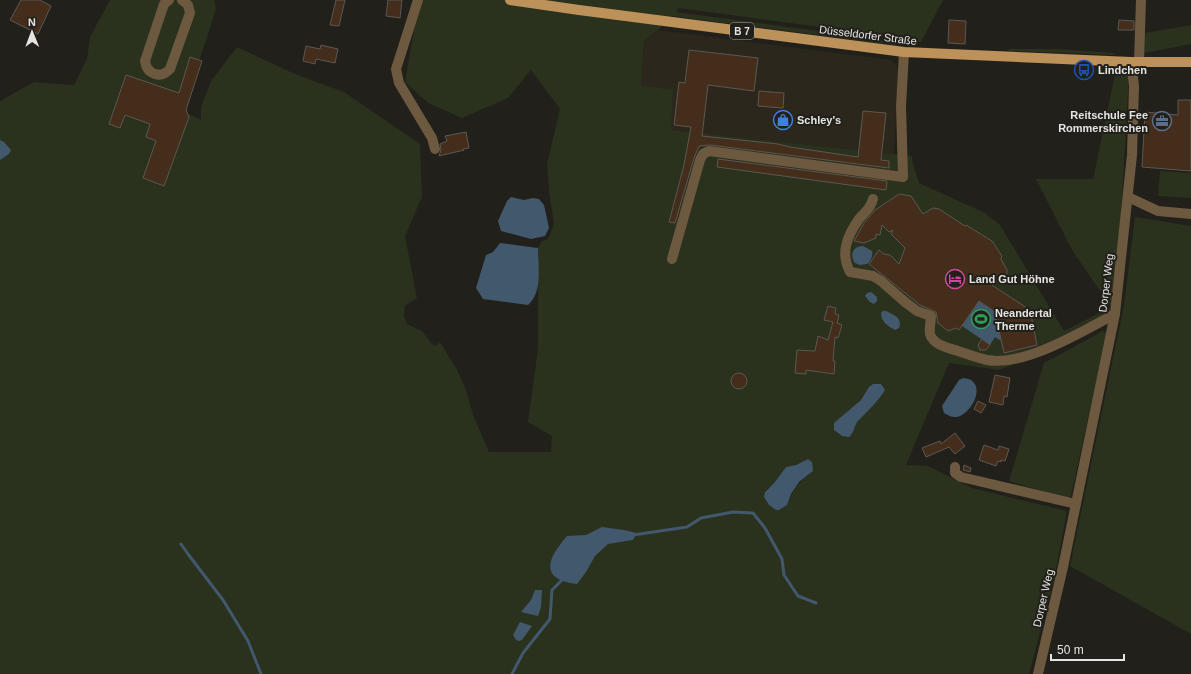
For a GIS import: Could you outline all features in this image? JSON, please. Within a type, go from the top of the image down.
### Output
[{"type":"main road","name":"Düsseldorfer Straße","points":[[510,0],[904,52],[1135,62],[1191,62]]},
{"type":"street","points":[[169,0],[164,4],[145,57],[145,65],[147,69],[155,75],[165,74],[172,66],[190,13],[188,5],[182,0]]},
{"type":"street","points":[[418,0],[396,69],[399,83],[432,138],[435,149]]},
{"type":"street","name":"Dorper Weg","points":[[1038,674],[1076,504],[1115,314],[1132,155],[1133,93],[1141,0]]},
{"type":"street","points":[[672,259],[700,160],[703,154],[709,151],[903,177],[901,113],[904,52]]},
{"type":"street","points":[[1128,197],[1158,211],[1191,214]]},
{"type":"street","points":[[873,199],[871,205],[854,227],[844,252],[846,263],[850,272],[873,276],[917,311],[931,316],[930,334],[934,341],[943,346],[987,360],[1002,360],[1022,357],[1047,348],[1115,314]]},
{"type":"street","points":[[955,467],[955,473],[961,477],[1076,504]]},
{"type":"shaded area","points":[[658,30],[891,60],[898,67],[894,154],[670,130],[672,90],[641,85],[644,40]]},
{"type":"green space","points":[[110,0],[214,0],[216,9],[183,111],[201,120],[201,107],[211,81],[237,47],[295,74],[344,92],[420,144],[422,197],[405,236],[417,298],[405,306],[404,316],[407,324],[422,331],[432,344],[436,346],[440,342],[457,370],[466,390],[473,415],[489,452],[551,452],[552,436],[528,422],[538,349],[538,248],[542,241],[548,239],[554,224],[549,192],[547,164],[560,109],[531,70],[508,98],[462,118],[428,103],[405,82],[419,0],[943,0],[921,42],[903,41],[849,31],[679,8],[676,12],[870,38],[895,43],[895,45],[671,16],[658,30],[644,40],[641,85],[673,90],[671,130],[912,156],[912,161],[919,183],[985,213],[1000,225],[1064,331],[1111,307],[1108,321],[1047,352],[999,370],[949,363],[906,465],[928,466],[972,488],[1067,511],[1055,576],[1029,674],[0,674],[0,101],[34,82],[74,85],[87,59],[90,37]],"holes":[[[808,459],[809,475],[795,488],[787,505],[765,491],[774,483],[786,467],[796,465]]]},
{"type":"green space","points":[[1191,25],[1191,44],[1144,53],[1145,33]]},
{"type":"green space","points":[[1009,49],[1058,49],[1113,53],[1116,55],[1009,51]]},
{"type":"green space","points":[[1115,75],[1129,75],[1121,215],[1111,307],[1072,250],[1036,179],[1093,179]]},
{"type":"green space","points":[[1160,171],[1191,173],[1191,198],[1158,196]]},
{"type":"green space","points":[[1135,217],[1191,226],[1191,634],[1070,566],[1124,305]]},
{"type":"green space","points":[[1103,331],[1107,332],[1071,496],[1065,498],[1009,481],[1044,363]]},
{"type":"water","points":[[0,140],[4,142],[11,150],[9,154],[0,160]]},
{"type":"water","points":[[511,197],[524,200],[533,198],[539,199],[544,205],[549,228],[545,236],[531,239],[501,231],[498,221],[507,201]]},
{"type":"water","points":[[500,243],[538,248],[538,286],[533,300],[528,305],[483,299],[476,288],[486,255],[493,252]]},
{"type":"water","points":[[863,246],[872,251],[872,255],[871,260],[867,264],[860,265],[855,263],[852,254],[854,249]]},
{"type":"water","points":[[871,292],[877,297],[877,301],[874,304],[865,296],[867,293]]},
{"type":"water","name":"Neandertal Therme","points":[[979,301],[995,312],[1001,341],[995,337],[990,345],[962,326]]},
{"type":"water","points":[[883,311],[892,314],[899,319],[899,328],[895,330],[885,323],[881,316]]},
{"type":"water","points":[[963,378],[971,380],[975,385],[977,391],[975,398],[967,411],[955,417],[951,416],[944,413],[942,406],[959,380]]},
{"type":"water","points":[[873,384],[881,384],[885,390],[883,394],[858,421],[851,435],[849,437],[842,436],[834,430],[834,423],[861,400],[869,387]]},
{"type":"water","points":[[808,459],[812,462],[813,471],[799,482],[791,494],[787,505],[779,510],[776,510],[769,505],[764,497],[765,492],[786,467],[796,465]]},
{"type":"water","points":[[602,527],[637,533],[633,540],[608,544],[595,556],[577,584],[556,577],[550,566],[555,552],[567,536],[586,535]]},
{"type":"water","points":[[535,590],[542,590],[541,607],[538,616],[521,612],[531,600]]},
{"type":"water","points":[[520,622],[532,626],[522,640],[519,641],[516,640],[513,635]]},
{"type":"building","points":[[21,0],[40,0],[51,6],[38,34],[10,20]]},
{"type":"building","points":[[336,0],[345,0],[339,26],[330,25]]},
{"type":"building","points":[[388,0],[402,0],[400,18],[386,16]]},
{"type":"building","points":[[949,20],[966,21],[965,44],[948,43]]},
{"type":"building","points":[[1119,20],[1134,21],[1134,30],[1118,30]]},
{"type":"building","points":[[321,45],[338,49],[335,63],[316,59],[315,64],[303,61],[306,46],[320,49]]},
{"type":"building","points":[[689,50],[758,58],[754,91],[708,85],[702,136],[778,144],[858,157],[863,111],[886,113],[881,160],[889,161],[889,168],[710,145],[699,146],[694,158],[675,223],[669,222],[684,165],[691,127],[674,125],[679,82],[685,83]]},
{"type":"building","points":[[190,57],[202,61],[186,110],[189,117],[164,186],[143,178],[156,141],[146,137],[150,124],[125,115],[120,128],[109,124],[126,75],[179,93]]},
{"type":"building","points":[[759,91],[784,93],[783,108],[758,106]]},
{"type":"building","points":[[1178,100],[1191,100],[1191,171],[1142,167],[1145,112],[1178,115]]},
{"type":"building","points":[[466,132],[469,148],[439,156],[441,150],[440,144],[447,141],[445,136]]},
{"type":"building","points":[[718,159],[887,181],[886,190],[717,167]]},
{"type":"building","points":[[899,194],[911,196],[923,214],[933,208],[939,209],[992,241],[1002,256],[1001,259],[1007,270],[1007,274],[992,285],[1030,310],[1037,345],[1004,353],[995,312],[979,301],[959,330],[956,328],[948,331],[938,323],[936,312],[920,305],[869,264],[879,250],[884,254],[890,255],[899,264],[905,248],[891,234],[893,230],[889,232],[882,225],[880,235],[876,234],[876,238],[864,243],[854,241],[864,223],[875,210]]},
{"type":"building","points":[[828,306],[836,308],[835,314],[839,315],[837,323],[842,325],[838,338],[835,337],[833,361],[835,361],[834,374],[806,370],[806,374],[795,373],[797,350],[815,351],[818,336],[828,340],[833,322],[824,320]]},
{"type":"building","points":[[982,339],[990,345],[986,350],[980,350],[978,345]]},
{"type":"building","points":[[736,373],[742,373],[747,378],[745,387],[742,389],[736,389],[731,384],[731,378]]},
{"type":"building","points":[[995,375],[1010,378],[1007,397],[1004,396],[1003,405],[989,402]]},
{"type":"building","points":[[978,401],[986,405],[981,413],[974,409]]},
{"type":"building","points":[[955,433],[965,446],[955,454],[949,447],[926,457],[922,448],[940,441],[941,444]]},
{"type":"building","points":[[984,445],[998,450],[999,446],[1009,449],[1005,461],[998,461],[996,466],[979,460]]},
{"type":"building","points":[[964,465],[971,468],[970,472],[963,470]]},
{"type":"waterway","points":[[633,535],[687,527],[701,518],[733,512],[753,513],[765,528],[782,559],[784,575],[798,596],[816,603]]},
{"type":"waterway","points":[[181,544],[223,600],[248,641],[261,674]]},
{"type":"waterway","points":[[512,674],[523,653],[550,619],[552,590],[563,579]]},
{"type":"place","name":"Lindchen","points":[[1084,70]]},
{"type":"place","name":"Schley's","points":[[783,120]]},
{"type":"place","name":"Reitschule Fee Rommerskirchen","points":[[1162,121]]},
{"type":"place","name":"Land Gut Höhne","points":[[955,279]]},
{"type":"place","name":"Neandertal Therme","points":[[981,319]]}]
